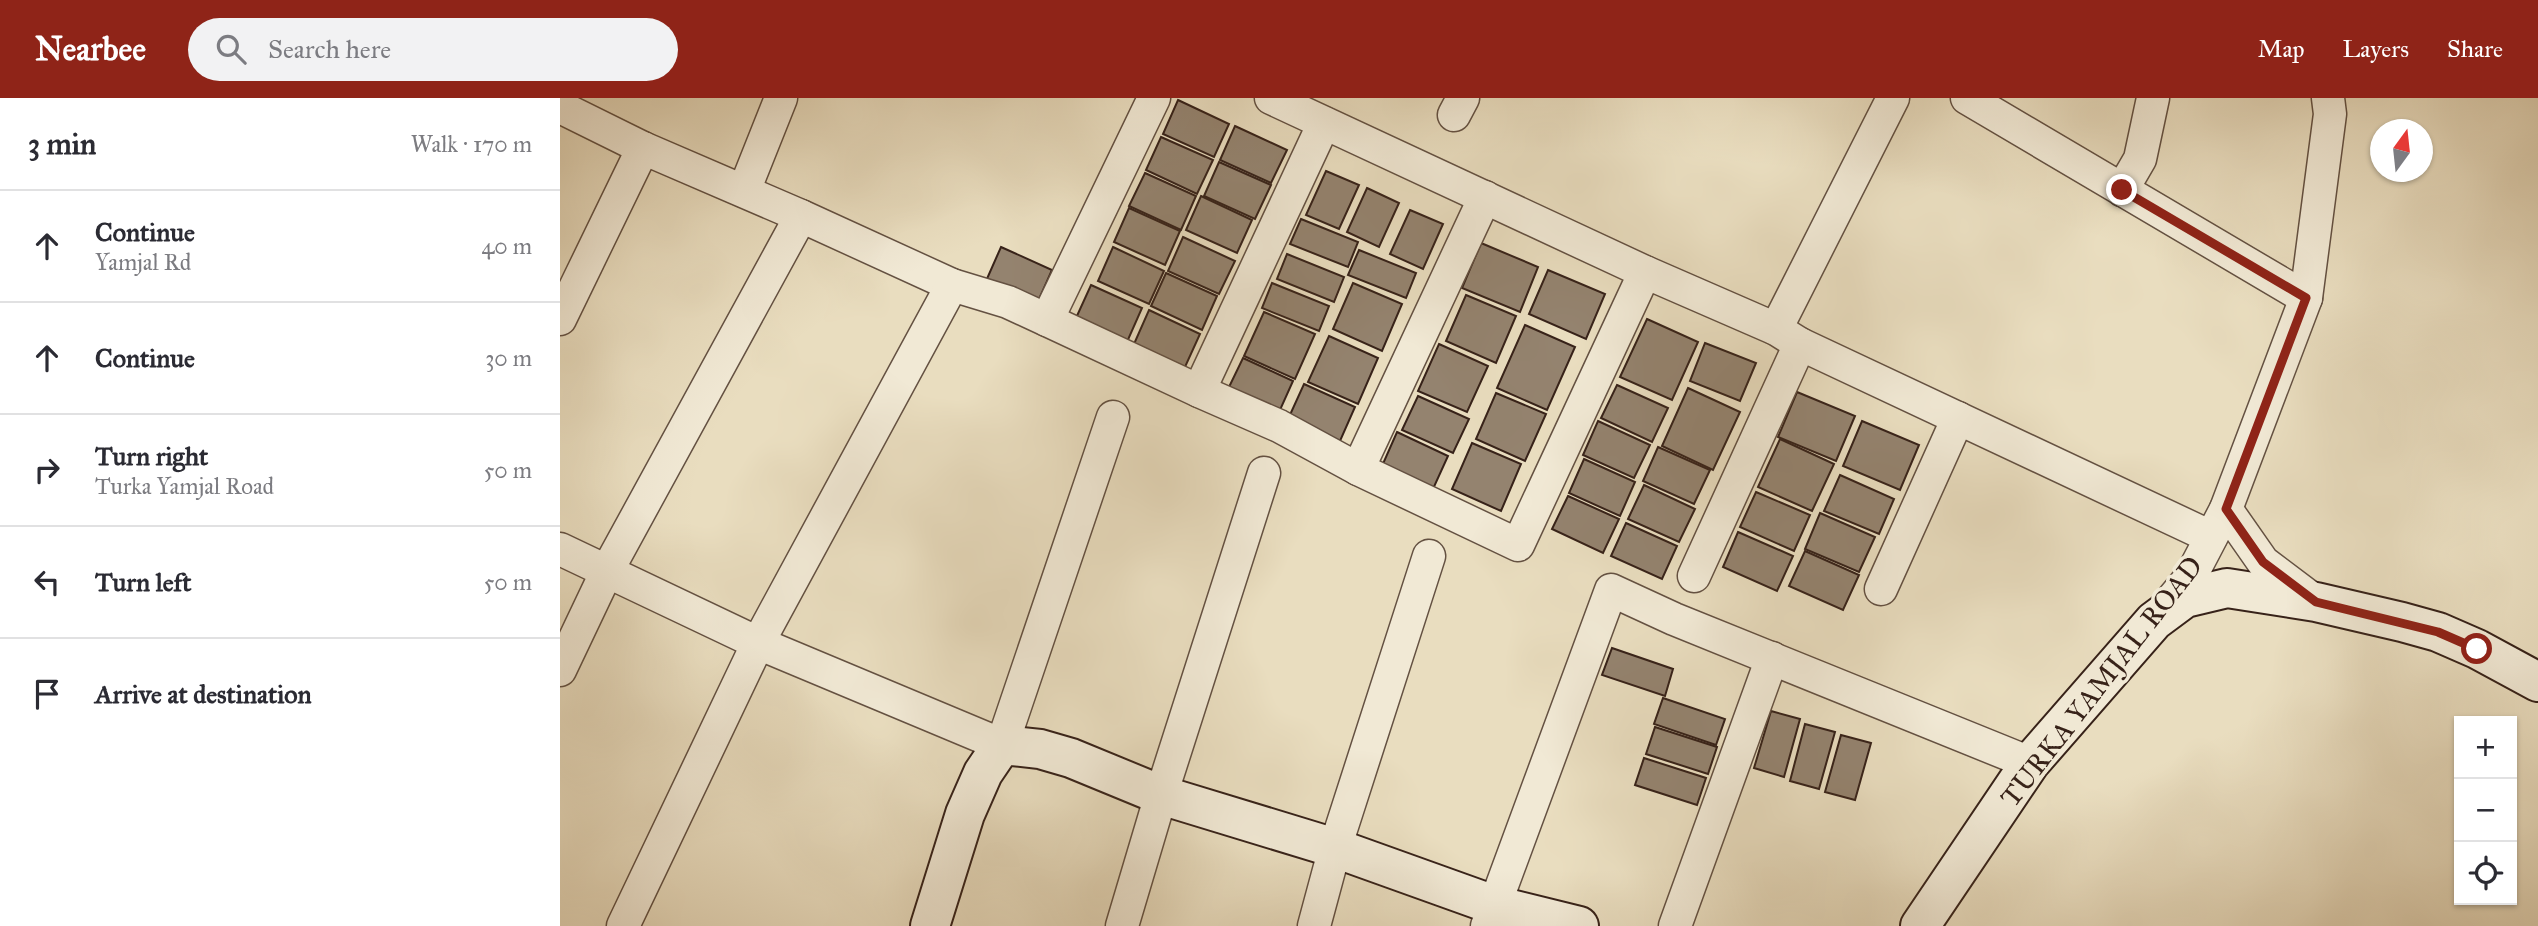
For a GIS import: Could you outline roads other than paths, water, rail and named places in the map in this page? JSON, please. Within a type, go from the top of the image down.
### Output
[{"type":"main road","points":[[2154,621],[2185,598],[2227,589],[2316,602],[2438,632],[2477,649],[2538,682]]},
{"type":"main road","name":"TURKA YAMJAL ROAD","points":[[1920,926],[2030,763],[2154,621]]},
{"type":"main road","points":[[930,926],[965,814],[983,773],[1002,745],[1041,749],[1071,758],[1161,795],[1335,848],[1491,915],[1579,926]]},
{"type":"street","points":[[744,191],[781,98]]},
{"type":"street","points":[[1047,320],[1154,98]]},
{"type":"street","points":[[1271,98],[1788,337],[2211,537]]},
{"type":"street","points":[[1694,576],[1788,337],[1893,98]]},
{"type":"street","points":[[1967,98],[2306,298]]},
{"type":"street","points":[[2122,190],[2140,159],[2153,98]]},
{"type":"street","name":"TURKA YAMJAL ROAD","points":[[2154,621],[2190,578],[2226,509],[2306,298],[2330,114],[2328,98]]},
{"type":"street","points":[[560,107],[643,148],[802,216],[952,285],[1008,303],[1047,320],[1279,426],[1358,469],[1518,545],[1646,272]]},
{"type":"street","points":[[1199,391],[1324,123]]},
{"type":"street","points":[[560,319],[643,148]]},
{"type":"street","points":[[1358,469],[1485,197]]},
{"type":"street","points":[[560,670],[607,571],[802,216]]},
{"type":"street","points":[[623,926],[758,643],[952,285]]},
{"type":"street","points":[[560,549],[758,643],[1002,745],[1113,417]]},
{"type":"street","points":[[1881,589],[1958,418]]},
{"type":"street","points":[[1122,926],[1264,473]]},
{"type":"street","points":[[2226,509],[2263,562],[2316,602]]},
{"type":"street","points":[[1314,926],[1335,848],[1429,556]]},
{"type":"street","points":[[1491,915],[1611,590],[1674,619],[2030,763]]},
{"type":"street","points":[[1675,926],[1772,658]]}]
